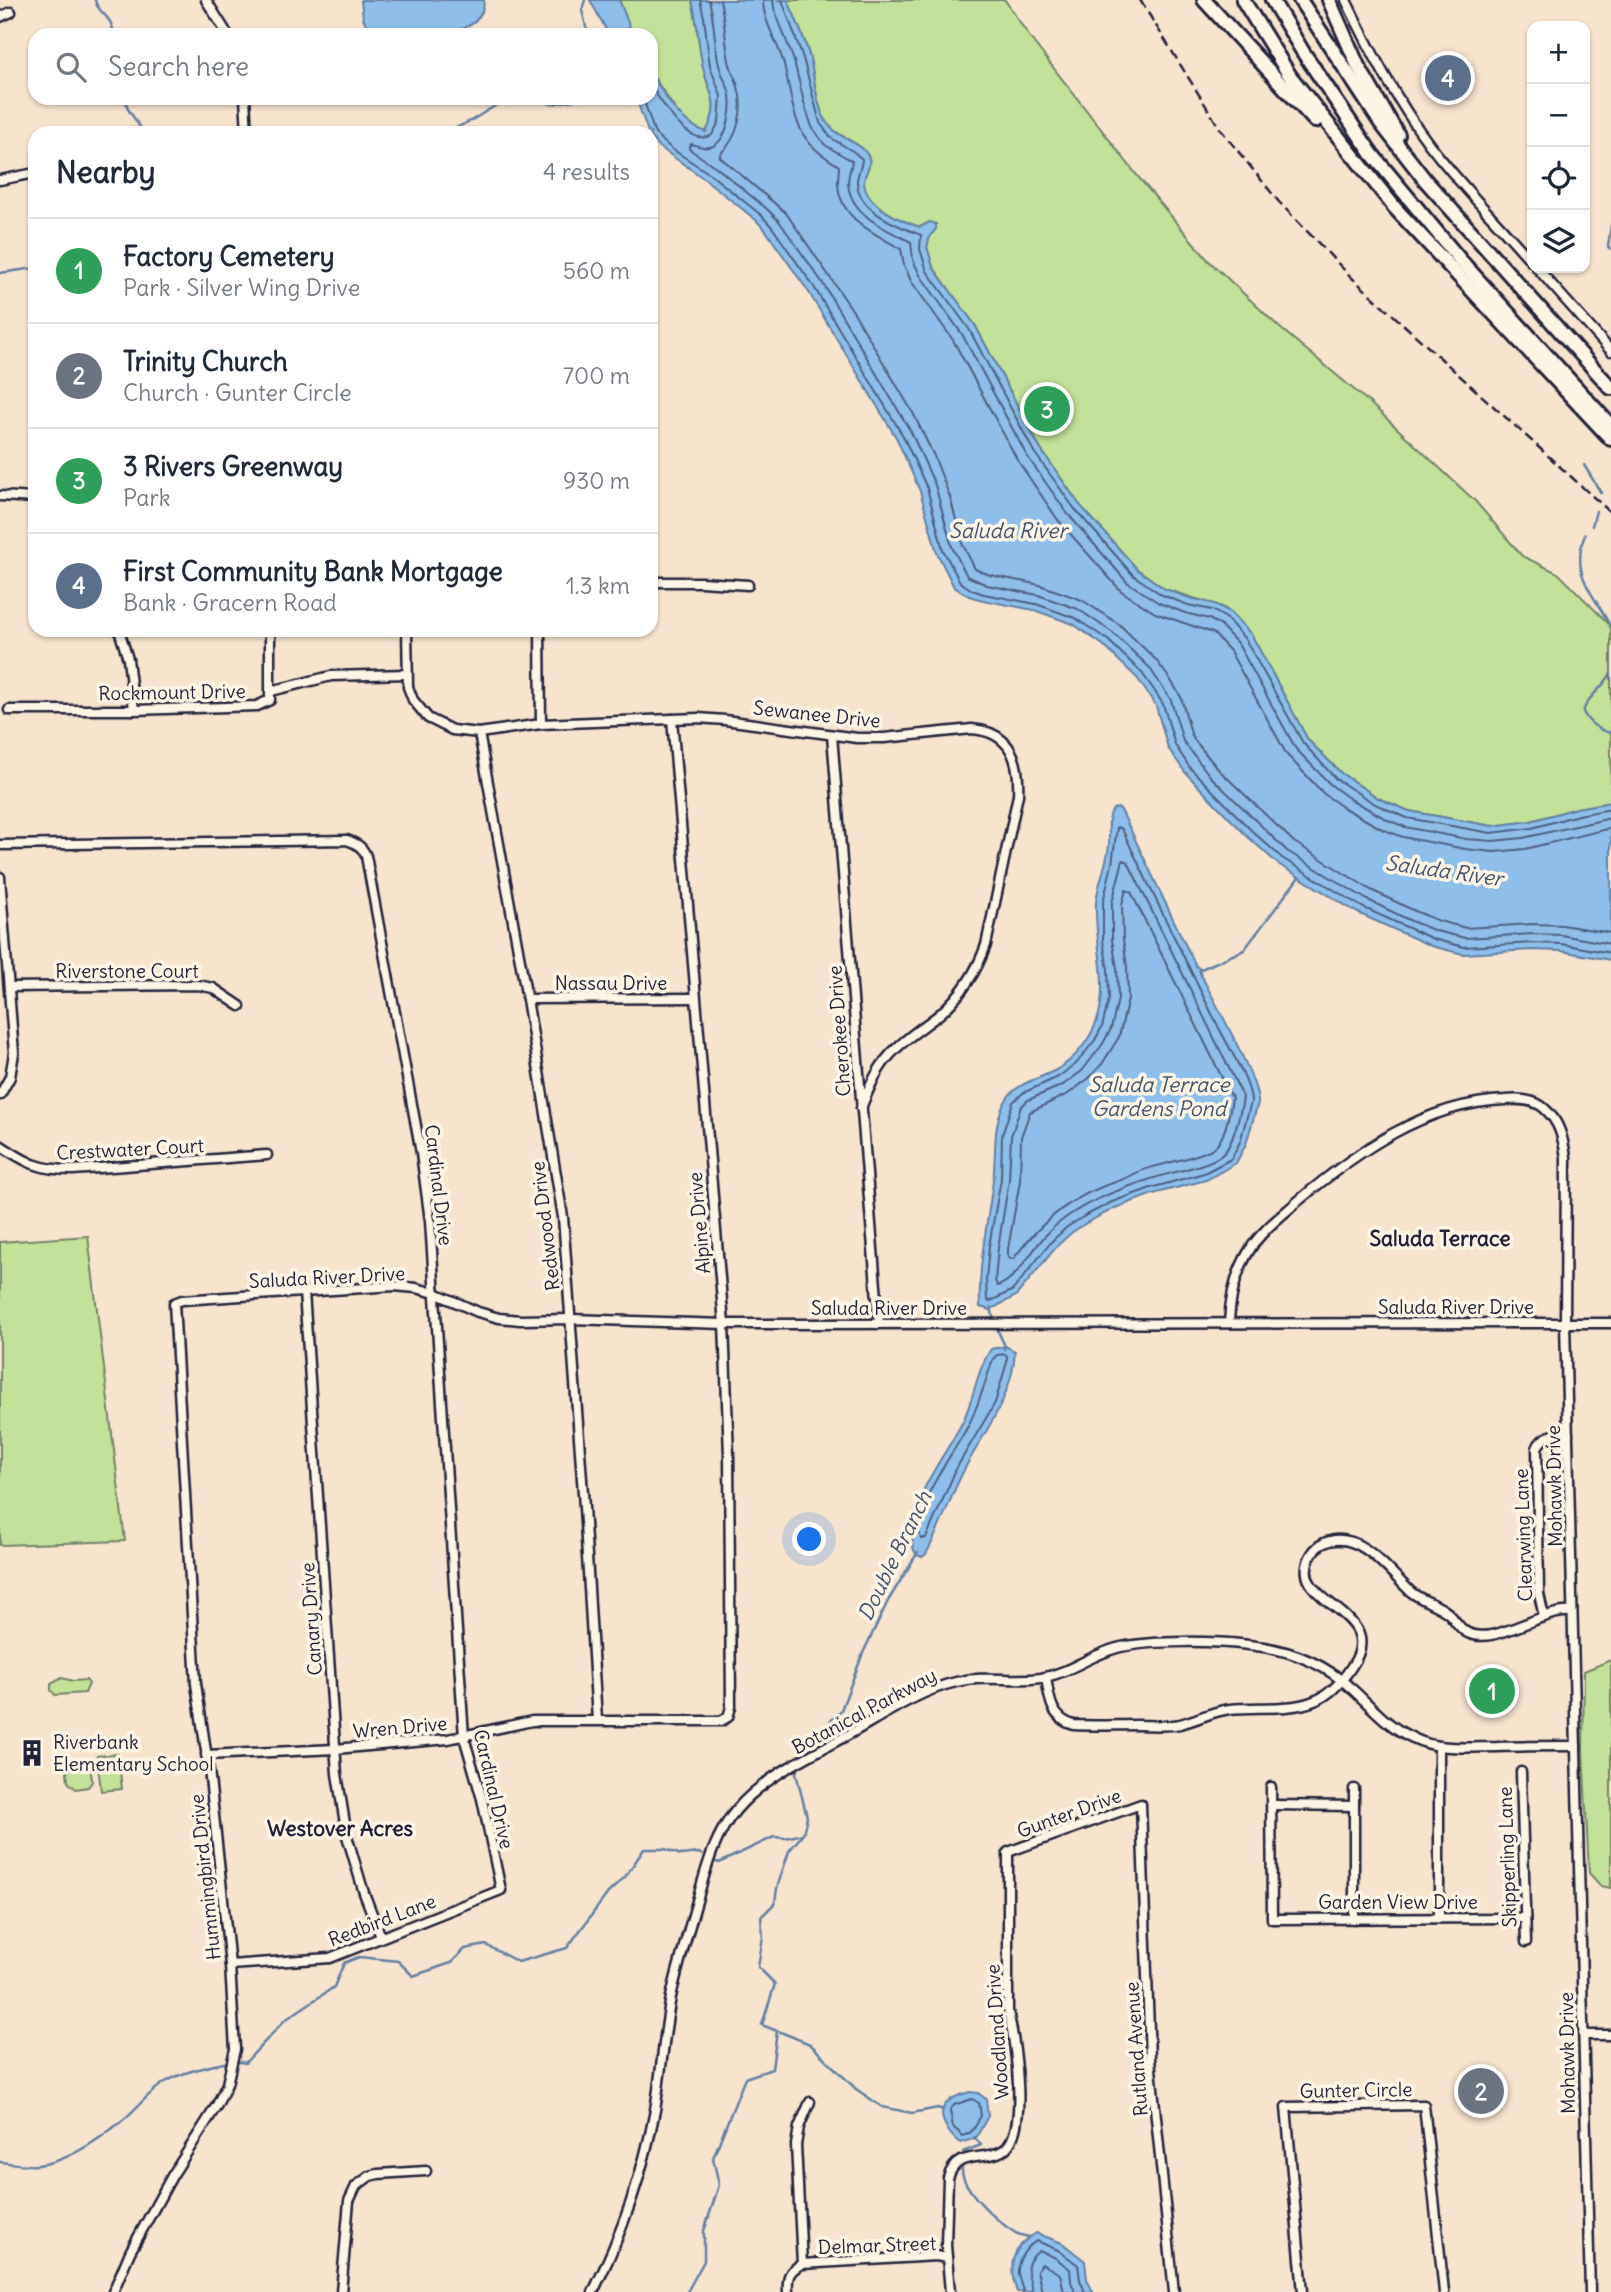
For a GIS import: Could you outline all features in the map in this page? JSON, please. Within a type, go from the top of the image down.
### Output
[{"type":"highway","points":[[1204,0],[1611,439]]},
{"type":"highway","points":[[1243,0],[1290,76],[1395,208]]},
{"type":"highway","points":[[1272,0],[1303,52],[1372,154],[1461,261],[1611,426]]},
{"type":"highway","points":[[1300,0],[1380,122],[1425,180],[1611,388]]},
{"type":"highway","points":[[1329,0],[1358,66],[1425,180]]},
{"type":"street","points":[[206,0],[224,28]]},
{"type":"street","points":[[1346,0],[1365,41],[1428,143],[1527,256]]},
{"type":"street","points":[[0,17],[11,12]]},
{"type":"street","points":[[245,105],[247,126]]},
{"type":"street","points":[[0,180],[28,174]]},
{"type":"street","points":[[1541,273],[1611,351]]},
{"type":"street","points":[[0,496],[28,498]]},
{"type":"street","points":[[658,582],[748,585]]},
{"type":"street","points":[[121,637],[128,659],[134,710]]},
{"type":"street","points":[[270,637],[271,691]]},
{"type":"street","name":"Sewanee Drive","points":[[407,637],[408,687],[412,699],[428,718],[452,730],[479,733],[541,724],[672,719],[725,720],[832,735],[884,738],[985,730],[998,736],[1008,746],[1019,776],[1018,795],[986,944],[979,962],[950,1004],[888,1056],[873,1079],[860,1108]]},
{"type":"street","points":[[540,637],[541,724]]},
{"type":"street","name":"Rockmount Drive","points":[[9,710],[257,706],[270,700],[271,691],[331,676],[407,674]]},
{"type":"street","name":"Alpine Drive","points":[[672,719],[724,1324],[729,1455],[731,1707],[728,1717],[721,1721]]},
{"type":"street","name":"Redwood Drive","points":[[479,733],[563,1216],[597,1720]]},
{"type":"street","name":"Cherokee Drive","points":[[832,735],[879,1324]]},
{"type":"street","name":"Cardinal Drive","points":[[0,845],[347,840],[363,849],[421,1153],[430,1220],[464,1737],[482,1799],[501,1890]]},
{"type":"street","points":[[0,877],[14,1053],[10,1077],[0,1095]]},
{"type":"street","name":"Riverstone Court","points":[[9,987],[198,985],[213,988],[240,1006]]},
{"type":"street","name":"Nassau Drive","points":[[527,999],[695,998]]},
{"type":"street","name":"Mohawk Drive","points":[[1230,1323],[1234,1284],[1250,1250],[1269,1227],[1327,1177],[1376,1143],[1417,1122],[1470,1104],[1510,1099],[1529,1101],[1545,1109],[1555,1121],[1564,1141],[1566,1157],[1565,1323],[1590,2292]]},
{"type":"street","name":"Crestwater Court","points":[[0,1145],[36,1166],[50,1170],[267,1155]]},
{"type":"street","name":"Saluda River Drive","points":[[174,1303],[182,1300],[394,1286],[435,1293],[478,1312],[520,1320],[724,1324],[1611,1323]]},
{"type":"street","name":"Canary Drive","points":[[304,1293],[335,1749],[347,1836],[363,1893],[381,1937]]},
{"type":"street","name":"Hummingbird Drive","points":[[113,2292],[130,2252],[172,2176],[217,2105],[227,2084],[235,2049],[230,1965],[197,1684],[174,1303]]},
{"type":"street","name":"Clearwing Lane","points":[[1544,1617],[1539,1594],[1536,1448],[1546,1437],[1568,1434]]},
{"type":"street","points":[[1046,1677],[1048,1694],[1056,1714],[1065,1723],[1078,1726],[1168,1725],[1228,1709],[1303,1705],[1326,1695],[1342,1679],[1357,1657],[1360,1645],[1358,1631],[1347,1615],[1318,1594],[1310,1583],[1307,1570],[1314,1550],[1330,1540],[1350,1542],[1377,1558],[1412,1592],[1448,1614],[1462,1629],[1474,1635],[1490,1635],[1561,1612],[1572,1612]]},
{"type":"street","name":"Botanical Parkway","points":[[593,2292],[612,2256],[644,2159],[655,2109],[672,1995],[710,1854],[734,1812],[765,1783],[813,1754],[927,1692],[949,1684],[980,1678],[1046,1677],[1120,1647],[1210,1643],[1248,1645],[1283,1651],[1315,1663],[1342,1679],[1391,1726],[1411,1738],[1439,1746],[1576,1746]]},
{"type":"street","name":"Wren Drive","points":[[206,1755],[335,1749],[464,1737],[532,1721],[721,1721]]},
{"type":"street","points":[[1439,1746],[1439,1918]]},
{"type":"street","name":"Skipperling Lane","points":[[1521,1772],[1526,1942]]},
{"type":"street","points":[[1271,1787],[1272,1805],[1354,1806]]},
{"type":"street","points":[[1354,1789],[1354,1919]]},
{"type":"street","name":"Gunter Drive","points":[[1008,1852],[1141,1804]]},
{"type":"street","name":"Rutland Avenue","points":[[1141,1804],[1150,2059],[1174,2292]]},
{"type":"street","name":"Garden View Drive","points":[[1272,1805],[1272,1919],[1525,1918]]},
{"type":"street","name":"Woodland Drive","points":[[950,2292],[947,2258],[950,2171],[966,2158],[1003,2151],[1009,2145],[1016,2126],[1018,2085],[1014,2036],[1007,2011],[1008,1852]]},
{"type":"street","name":"Redbird Lane","points":[[230,1965],[330,1958],[501,1890]]},
{"type":"street","points":[[1583,2035],[1611,2035]]},
{"type":"street","points":[[802,2264],[796,2145],[799,2127],[810,2102]]},
{"type":"street","name":"Gunter Circle","points":[[1303,2292],[1286,2107],[1424,2105],[1444,2292]]},
{"type":"street","points":[[341,2292],[349,2201],[356,2186],[362,2180],[378,2174],[426,2171]]},
{"type":"street","name":"Delmar Street","points":[[788,2292],[787,2278],[790,2270],[802,2264],[936,2256],[947,2258]]},
{"type":"green space","points":[[619,0],[692,0],[703,67],[714,105],[706,132],[681,118],[658,84],[658,28],[630,28]]},
{"type":"green space","points":[[788,0],[1005,0],[1031,39],[1140,179],[1208,260],[1279,327],[1370,403],[1476,502],[1522,556],[1558,573],[1611,626],[1611,802],[1531,821],[1492,826],[1409,811],[1378,798],[1341,773],[1308,740],[1251,634],[1230,612],[1165,589],[1137,569],[1079,504],[1040,448],[975,325],[933,267],[927,247],[936,228],[930,222],[920,227],[894,216],[870,198],[864,182],[868,156],[860,147],[837,133],[823,116],[807,48]]},
{"type":"green space","points":[[88,1236],[125,1541],[0,1545],[0,1242]]},
{"type":"green space","points":[[1611,1660],[1611,1888],[1601,1886],[1589,1873],[1583,1749],[1584,1671]]},
{"type":"green space","points":[[62,1678],[86,1680],[89,1684],[85,1693],[55,1695],[51,1684]]},
{"type":"green space","points":[[118,1754],[122,1789],[101,1791],[97,1756]]},
{"type":"green space","points":[[80,1760],[86,1763],[92,1782],[88,1787],[76,1789],[68,1782],[67,1772]]},
{"type":"water","points":[[361,0],[484,0],[481,14],[462,28],[368,28],[363,18]]},
{"type":"water","points":[[590,0],[619,0],[630,28],[605,28]]},
{"type":"water","name":"Saluda River","points":[[692,0],[788,0],[807,48],[823,116],[837,133],[860,147],[868,156],[864,182],[870,198],[903,221],[920,227],[930,222],[936,224],[927,247],[933,267],[975,325],[1040,448],[1079,504],[1137,569],[1165,589],[1215,604],[1230,612],[1251,634],[1308,740],[1341,773],[1378,798],[1409,811],[1492,826],[1531,821],[1611,802],[1611,960],[1561,951],[1463,954],[1431,946],[1358,913],[1278,864],[1199,787],[1168,748],[1156,706],[1148,694],[1137,678],[1103,645],[1073,624],[1034,610],[969,596],[954,587],[937,553],[920,491],[897,439],[808,291],[756,220],[658,146],[658,126],[646,126],[638,105],[658,105],[658,84],[680,115],[696,128],[706,132],[711,122],[713,99],[703,67]]},
{"type":"water","name":"Saluda Terrace Gardens Pond","points":[[1118,808],[1244,1059],[1257,1092],[1258,1103],[1246,1144],[1236,1163],[1206,1180],[1153,1194],[1115,1208],[1086,1223],[1057,1246],[1016,1296],[990,1310],[980,1307],[980,1275],[999,1116],[1008,1097],[1023,1084],[1048,1074],[1069,1061],[1088,1039],[1096,1022],[1102,986],[1096,902],[1108,852],[1110,817],[1113,809]]},
{"type":"water","points":[[1005,1346],[1015,1351],[1013,1369],[1002,1401],[962,1474],[926,1554],[922,1557],[917,1555],[913,1548],[912,1535],[914,1519],[924,1489],[963,1421],[986,1357],[991,1349]]},
{"type":"water","points":[[970,2092],[978,2093],[986,2099],[988,2116],[976,2138],[961,2143],[948,2130],[942,2112],[951,2099]]},
{"type":"water","points":[[1036,2233],[1062,2243],[1085,2261],[1087,2279],[1093,2292],[1017,2292],[1012,2273],[1014,2258],[1022,2244]]},
{"type":"waterway","points":[[95,0],[112,28]]},
{"type":"waterway","points":[[585,0],[582,10],[586,28]]},
{"type":"waterway","points":[[127,105],[139,126]]},
{"type":"waterway","points":[[460,126],[497,105]]},
{"type":"waterway","points":[[1611,225],[1608,247],[1611,249]]},
{"type":"waterway","points":[[0,273],[28,269]]},
{"type":"waterway","points":[[1584,465],[1601,493]]},
{"type":"waterway","points":[[1592,526],[1596,511]]},
{"type":"waterway","points":[[1585,534],[1581,549],[1582,573],[1611,628]]},
{"type":"waterway","points":[[1611,673],[1588,701],[1583,712],[1594,726],[1611,733]]},
{"type":"waterway","name":"Double Branch","points":[[1199,970],[1244,950],[1299,877]]},
{"type":"waterway","name":"Double Branch","points":[[991,1307],[994,1321]]},
{"type":"waterway","name":"Double Branch","points":[[996,1327],[1004,1349]]},
{"type":"waterway","name":"Double Branch","points":[[804,1755],[809,1744],[841,1710],[863,1653],[888,1601],[918,1552]]},
{"type":"waterway","name":"Double Branch","points":[[762,2025],[775,1984],[758,1967],[763,1937],[761,1917],[775,1903],[789,1851],[803,1834],[807,1817],[796,1773],[800,1764]]},
{"type":"waterway","points":[[716,1862],[719,1863],[774,1837],[785,1838],[803,1834]]},
{"type":"waterway","points":[[236,2061],[245,2063],[285,2020],[334,1987],[344,1963],[359,1957],[398,1961],[413,1976],[451,1963],[465,1949],[486,1945],[518,1962],[567,1948],[608,1893],[625,1877],[644,1849],[665,1849],[681,1855],[702,1855]]},
{"type":"waterway","name":"Double Branch","points":[[687,2292],[704,2261],[704,2231],[719,2185],[713,2158],[745,2078],[772,2069],[777,2031],[762,2025]]},
{"type":"waterway","points":[[778,2031],[810,2044],[856,2089],[882,2107],[912,2113],[938,2108],[943,2110]]},
{"type":"waterway","points":[[0,2162],[38,2165],[61,2159],[94,2142],[167,2081],[205,2067],[229,2062]]},
{"type":"waterway","points":[[963,2152],[981,2145],[974,2137]]},
{"type":"waterway","points":[[962,2168],[967,2185],[990,2212],[1016,2233],[1030,2237]]},
{"type":"railway","points":[[1140,0],[1221,130],[1279,202],[1350,276],[1611,513]]},
{"type":"place","name":"First Community Bank Mortgage","points":[[1448,78]]},
{"type":"place","name":"3 Rivers Greenway","points":[[1047,409]]},
{"type":"place","name":"Factory Cemetery","points":[[1492,1691]]},
{"type":"place","name":"Riverbank Elementary School","points":[[32,1753]]},
{"type":"place","name":"Trinity Church","points":[[1481,2091]]},
{"type":"district","name":"Saluda Terrace","points":[[1440,1239]]},
{"type":"district","name":"Westover Acres","points":[[340,1829]]}]
